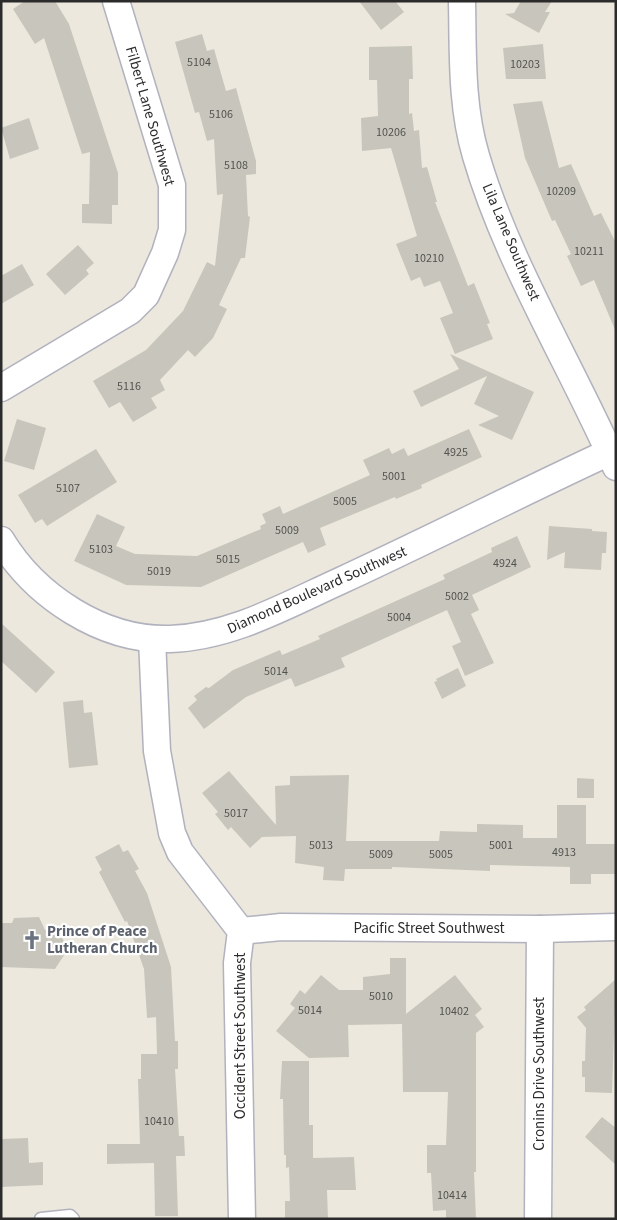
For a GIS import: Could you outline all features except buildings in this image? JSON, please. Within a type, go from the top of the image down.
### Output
[{"type":"street","name":"Filbert Lane Southwest","points":[[1,388],[130,311],[146,295],[156,276],[172,230],[172,185],[116,1]]},
{"type":"street","name":"Lila Lane Southwest","points":[[462,1],[464,89],[475,155],[492,202],[527,283],[614,456]]},
{"type":"street","name":"Diamond Boulevard Southwest","points":[[1,540],[24,572],[59,602],[103,626],[152,638],[206,636],[244,624],[614,456]]},
{"type":"street","name":"Occident Street Southwest","points":[[152,638],[157,751],[172,833],[180,852],[242,931],[237,963],[242,1219]]},
{"type":"street","name":"Pacific Street Southwest","points":[[242,931],[281,927],[540,929],[616,927]]},
{"type":"street","name":"Cronins Drive Southwest","points":[[538,1219],[540,929]]},
{"type":"lane","points":[[41,1219],[70,1216],[73,1219]]},
{"type":"place","name":"Prince of Peace Lutheran Church","points":[[32,940]]}]
